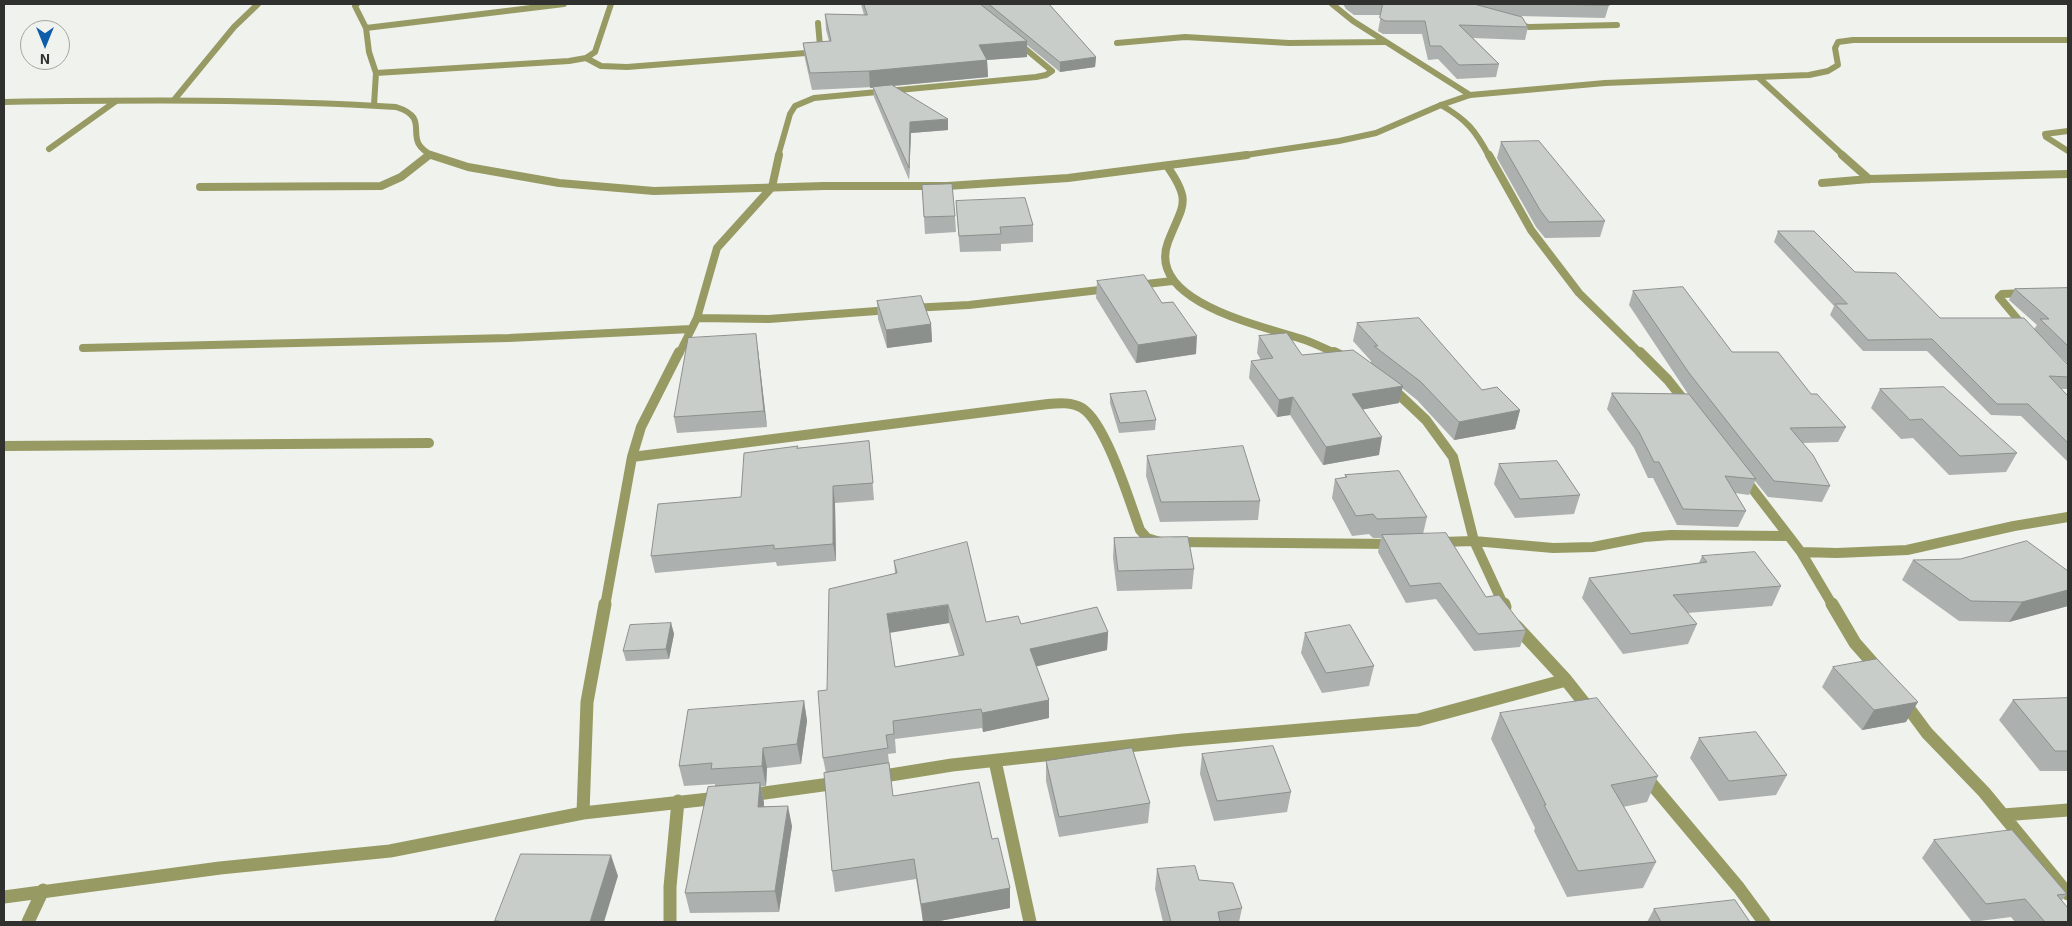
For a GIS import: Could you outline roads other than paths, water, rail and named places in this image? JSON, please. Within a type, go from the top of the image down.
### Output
[{"type":"street","points":[[174,100],[234,27],[258,4]]},
{"type":"street","points":[[357,4],[354,6],[366,28],[369,52],[376,73],[374,105]]},
{"type":"street","points":[[366,28],[564,4]]},
{"type":"street","points":[[376,73],[569,61],[586,58],[594,52],[611,4]]},
{"type":"street","points":[[1332,4],[1353,21],[1385,42],[1442,74],[1470,95]]},
{"type":"street","points":[[586,58],[601,66],[627,67],[806,53],[816,50],[820,46],[818,23]]},
{"type":"street","points":[[1510,24],[1529,27],[1617,25]]},
{"type":"street","points":[[583,813],[587,702],[632,457],[641,427],[697,318],[717,248],[772,187],[777,160],[790,114],[795,106],[814,98],[1036,77],[1046,75],[1052,71],[1011,37]]},
{"type":"street","points":[[1117,43],[1185,37],[1290,43],[1385,42]]},
{"type":"street","points":[[4,102],[174,100],[374,105],[409,111],[417,125],[415,137],[418,144],[430,154],[468,167],[559,183],[654,191],[772,187],[947,186],[1016,183],[1068,178],[1168,166],[1339,141],[1376,133],[1441,105],[1470,95],[1605,83],[1809,75],[1828,71],[1838,65],[1835,48],[1838,42],[1853,40],[2068,40]]},
{"type":"street","points":[[1758,77],[1869,179]]},
{"type":"street","points":[[49,149],[116,101]]},
{"type":"street","points":[[1441,105],[1461,117],[1477,134],[1531,230],[1579,293],[1668,380],[1691,408]]},
{"type":"street","points":[[2068,131],[2045,134],[2046,137],[2068,151]]},
{"type":"street","points":[[200,187],[381,186],[392,184],[430,154]]},
{"type":"street","points":[[1168,166],[1179,184],[1184,201],[1165,251],[1164,265],[1172,281],[1193,298],[1218,310],[1308,341],[1354,361]]},
{"type":"street","points":[[1822,183],[1869,179],[2068,174]]},
{"type":"street","points":[[697,318],[759,321],[845,312],[969,305],[1172,281]]},
{"type":"street","points":[[2034,337],[1999,297],[2002,294],[2038,292]]},
{"type":"street","points":[[83,348],[509,338],[691,329]]},
{"type":"street","points":[[1384,382],[1426,420],[1453,457],[1474,541],[1512,623],[1566,680],[1596,716]]},
{"type":"street","points":[[632,457],[1048,404],[1076,405],[1085,409],[1102,432],[1140,530],[1147,538],[1159,542],[1401,544]]},
{"type":"street","points":[[4,446],[429,443]]},
{"type":"street","points":[[1742,475],[1801,552],[1855,643],[1885,677]]},
{"type":"street","points":[[1801,552],[1837,553],[1906,550],[2014,526],[2068,517]]},
{"type":"street","points":[[1428,542],[1474,541],[1553,548],[1594,548],[1644,537],[1671,534],[1787,536]]},
{"type":"street","points":[[865,779],[995,761],[1183,740],[1418,720],[1566,680]]},
{"type":"street","points":[[1896,690],[1927,733],[1984,792],[2068,894]]},
{"type":"street","points":[[995,761],[1030,922]]},
{"type":"street","points":[[1638,768],[1739,888],[1764,922]]},
{"type":"street","points":[[4,897],[42,890],[220,868],[390,851],[583,813],[846,782]]},
{"type":"street","points":[[670,922],[670,887],[678,801]]},
{"type":"street","points":[[2003,815],[2068,810]]},
{"type":"street","points":[[28,922],[42,890]]}]
